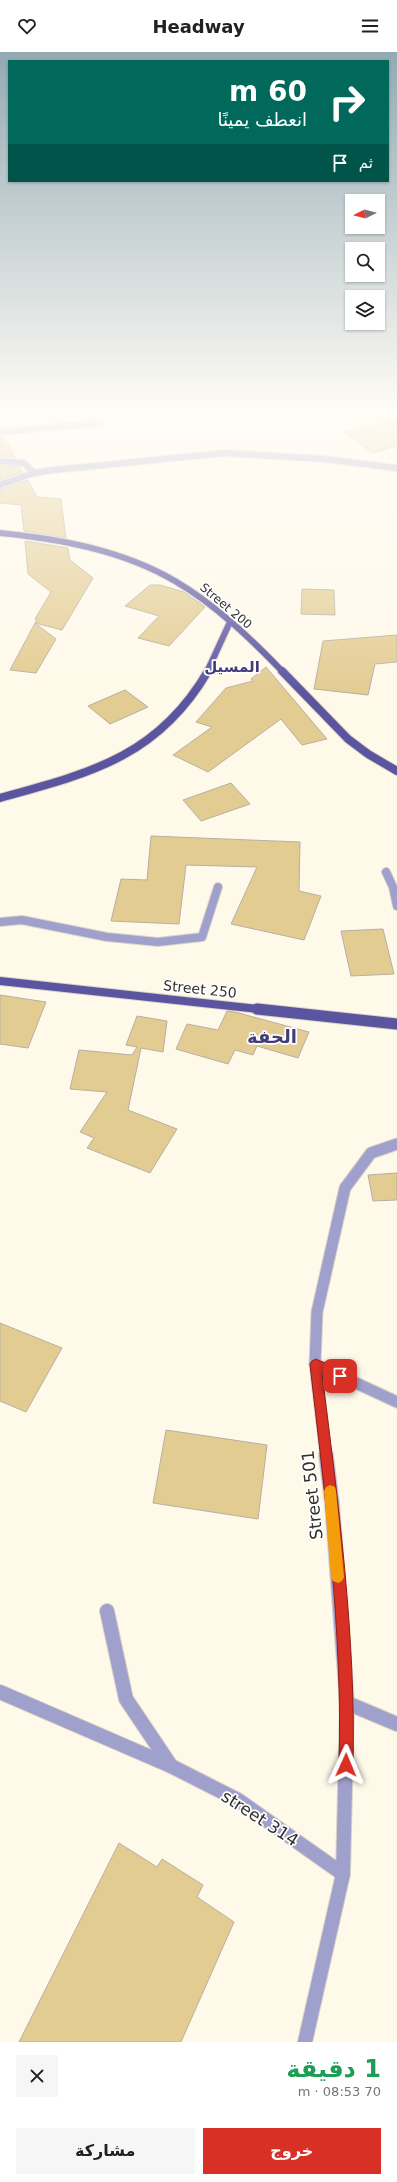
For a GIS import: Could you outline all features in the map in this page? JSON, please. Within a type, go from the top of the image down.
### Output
[{"type":"main road","name":"Street 200","points":[[0,533],[71,542],[118,555],[183,586],[210,605],[230,622],[290,679],[342,734],[366,752],[397,771]]},
{"type":"main road","points":[[0,798],[85,772],[122,756],[150,740],[177,715],[202,682],[230,622]]},
{"type":"main road","name":"Street 250","points":[[0,981],[397,1024]]},
{"type":"street","points":[[386,872],[393,887],[397,906]]},
{"type":"street","points":[[0,922],[22,920],[107,937],[158,942],[202,937],[218,887]]},
{"type":"street","name":"Street 501","points":[[343,1874],[348,1703],[332,1503],[316,1364],[316,1312],[345,1188],[371,1153],[397,1144]]},
{"type":"street","points":[[316,1364],[397,1402]]},
{"type":"street","name":"street 314","points":[[107,1611],[126,1699],[171,1766],[238,1800],[343,1874]]},
{"type":"street","points":[[0,1692],[171,1766]]},
{"type":"street","points":[[348,1703],[397,1724]]},
{"type":"street","points":[[305,2042],[343,1874]]},
{"type":"building","points":[[21,507],[62,507],[66,538],[24,531]]},
{"type":"building","points":[[25,541],[68,548],[70,560],[93,578],[62,630],[35,623],[37,619],[35,619],[51,592],[28,574]]},
{"type":"building","points":[[150,585],[160,585],[184,592],[205,607],[169,646],[138,638],[159,616],[125,606]]},
{"type":"building","points":[[302,589],[334,590],[335,615],[301,614]]},
{"type":"building","points":[[35,623],[56,639],[36,673],[10,670]]},
{"type":"building","points":[[397,635],[397,662],[375,664],[368,695],[314,689],[323,641]]},
{"type":"building","points":[[266,667],[327,739],[302,745],[281,719],[208,772],[173,755],[212,727],[196,722],[226,688],[253,681],[251,679]]},
{"type":"building","points":[[125,690],[148,707],[110,724],[88,706]]},
{"type":"building","points":[[231,783],[250,804],[201,821],[183,800]]},
{"type":"building","points":[[151,836],[300,842],[299,891],[321,896],[304,940],[231,924],[257,867],[186,865],[179,924],[111,921],[121,879],[147,880]]},
{"type":"building","points":[[383,929],[394,974],[351,976],[341,931]]},
{"type":"building","points":[[0,995],[46,1002],[28,1048],[0,1044]]},
{"type":"building","points":[[227,1011],[309,1032],[298,1058],[257,1046],[253,1055],[235,1050],[228,1064],[176,1049],[187,1024],[218,1030]]},
{"type":"building","points":[[137,1016],[167,1021],[163,1052],[141,1048],[128,1110],[177,1129],[150,1173],[87,1148],[94,1138],[80,1132],[107,1092],[70,1089],[79,1050],[132,1055],[137,1047],[126,1045]]},
{"type":"building","points":[[397,1173],[397,1200],[373,1201],[368,1175]]},
{"type":"building","points":[[0,1323],[62,1348],[26,1412],[0,1401]]},
{"type":"building","points":[[166,1430],[267,1445],[258,1519],[153,1503]]},
{"type":"building","points":[[119,1843],[157,1867],[162,1859],[203,1885],[197,1897],[234,1922],[181,2042],[19,2042]]},
{"type":"slow traffic","points":[[330,1491],[338,1577]]},
{"type":"district","name":"المسيل","points":[[232,667]]},
{"type":"district","name":"الحفة","points":[[272,1036]]},
{"type":"route","points":[[340,1376],[316,1364],[332,1503],[348,1703],[346,1765]]}]
